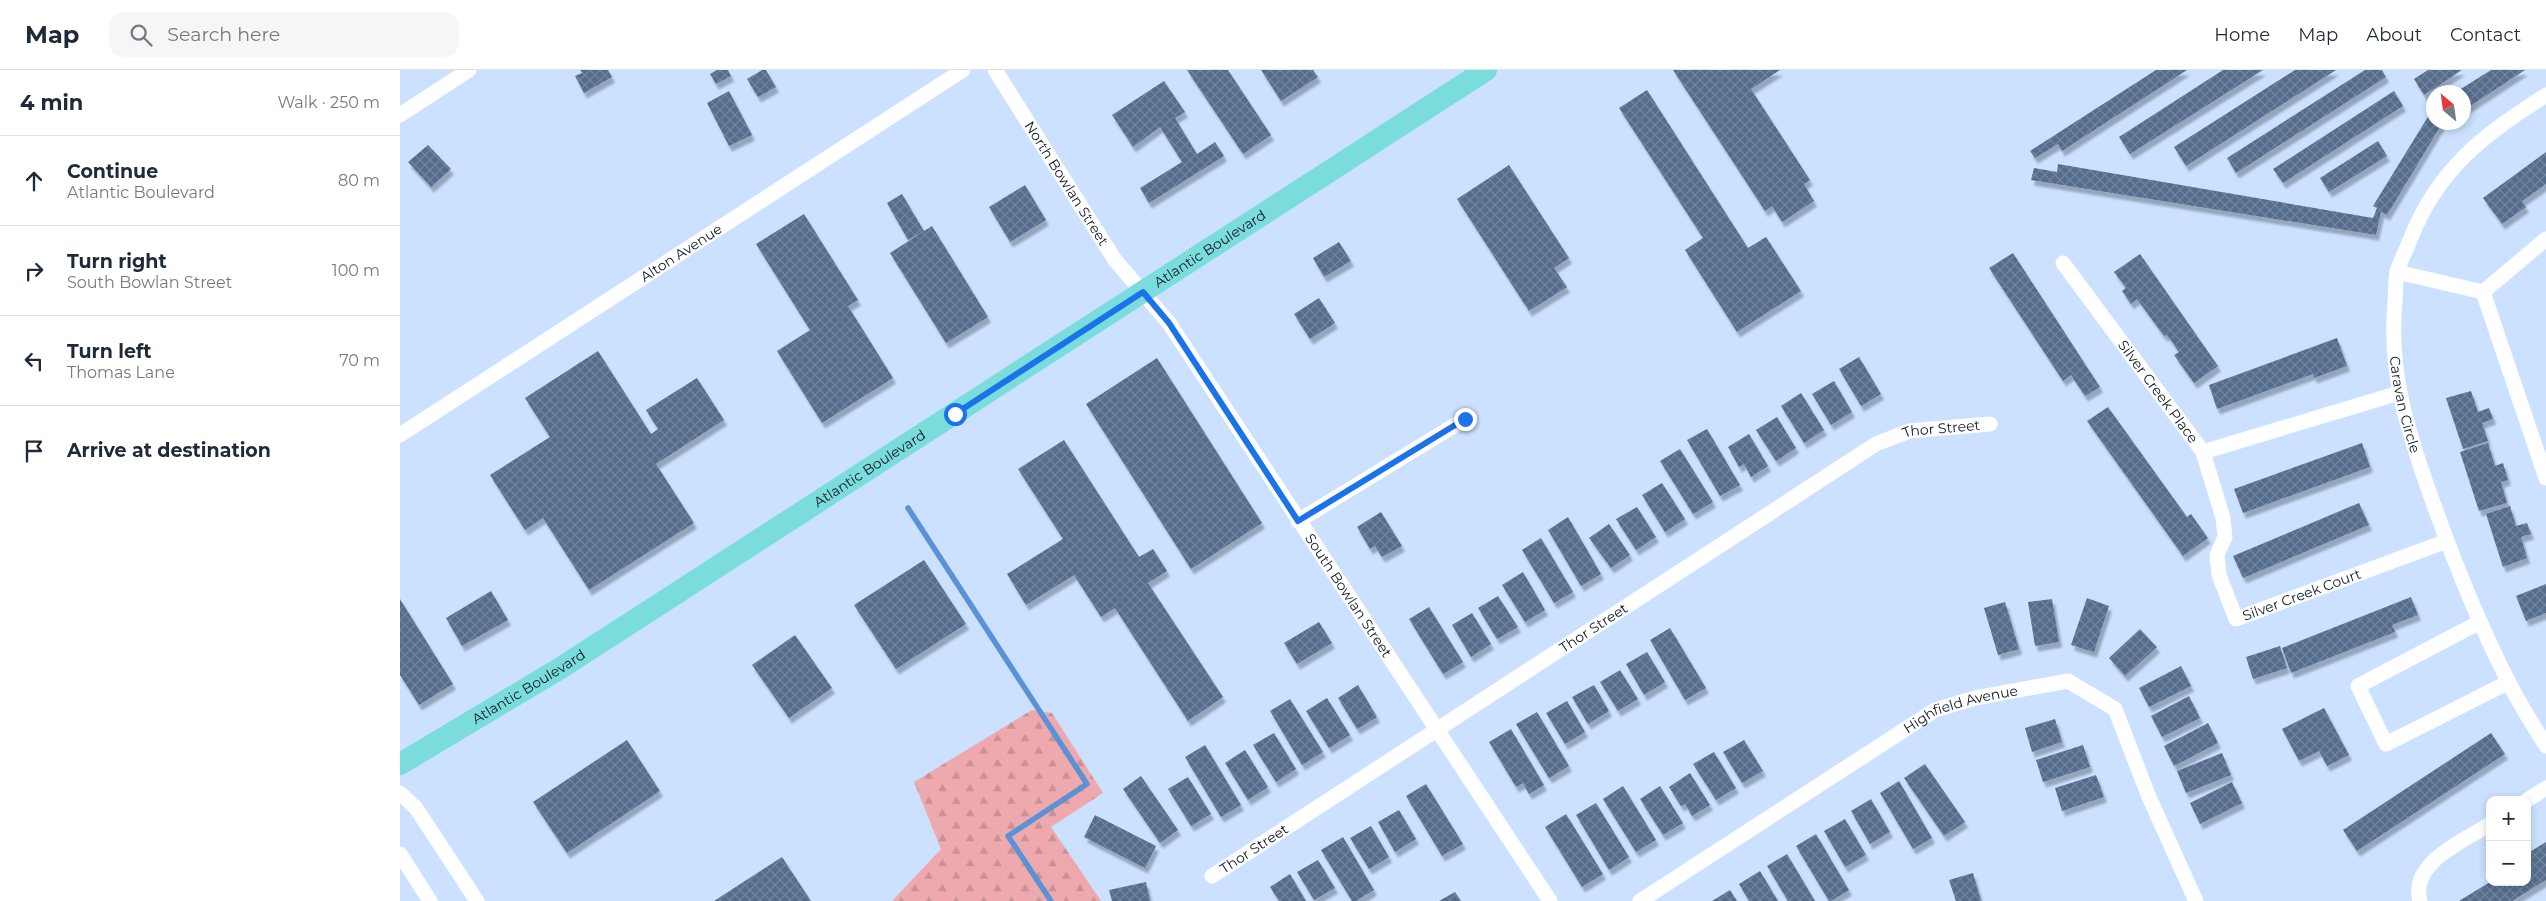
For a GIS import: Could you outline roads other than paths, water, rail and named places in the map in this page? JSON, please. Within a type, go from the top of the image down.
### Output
[{"type":"main road","name":"Atlantic Boulevard","points":[[400,764],[566,664],[1486,70]]},
{"type":"street","points":[[400,115],[469,70]]},
{"type":"street","name":"Alton Avenue","points":[[400,435],[963,70]]},
{"type":"street","name":"North Bowlan Street","points":[[995,70],[1115,260],[1143,292]]},
{"type":"street","name":"Caravan Circle","points":[[2546,95],[2499,125],[2473,147],[2437,186],[2416,224],[2397,272],[2393,335],[2398,393],[2422,471],[2447,541],[2480,622],[2509,682],[2546,746]]},
{"type":"street","points":[[2483,292],[2546,239]]},
{"type":"street","name":"Silver Creek Place","points":[[2063,263],[2204,452],[2398,393]]},
{"type":"street","points":[[2397,272],[2483,292]]},
{"type":"street","name":"South Bowlan Street","points":[[1143,292],[1169,323],[1550,901]]},
{"type":"street","points":[[2483,292],[2546,478]]},
{"type":"street","points":[[1298,521],[1465,419]]},
{"type":"street","name":"Thor Street","points":[[1212,876],[1876,444],[1909,431],[1990,424]]},
{"type":"street","name":"Silver Creek Court","points":[[2204,452],[2223,518],[2225,537],[2217,555],[2219,575],[2236,619],[2447,541]]},
{"type":"street","points":[[2480,622],[2358,686],[2386,744],[2509,682]]},
{"type":"street","name":"Highfield Avenue","points":[[1640,901],[1935,710],[1975,698],[2068,681],[2115,709],[2149,797],[2196,901]]},
{"type":"street","points":[[2531,797],[2546,788]]},
{"type":"street","points":[[400,794],[416,808],[477,901]]},
{"type":"street","points":[[2420,901],[2417,886],[2423,871],[2436,859],[2486,827]]},
{"type":"street","points":[[400,854],[430,901]]},
{"type":"waterway","points":[[908,508],[1087,784],[1008,836],[1051,901]]}]
